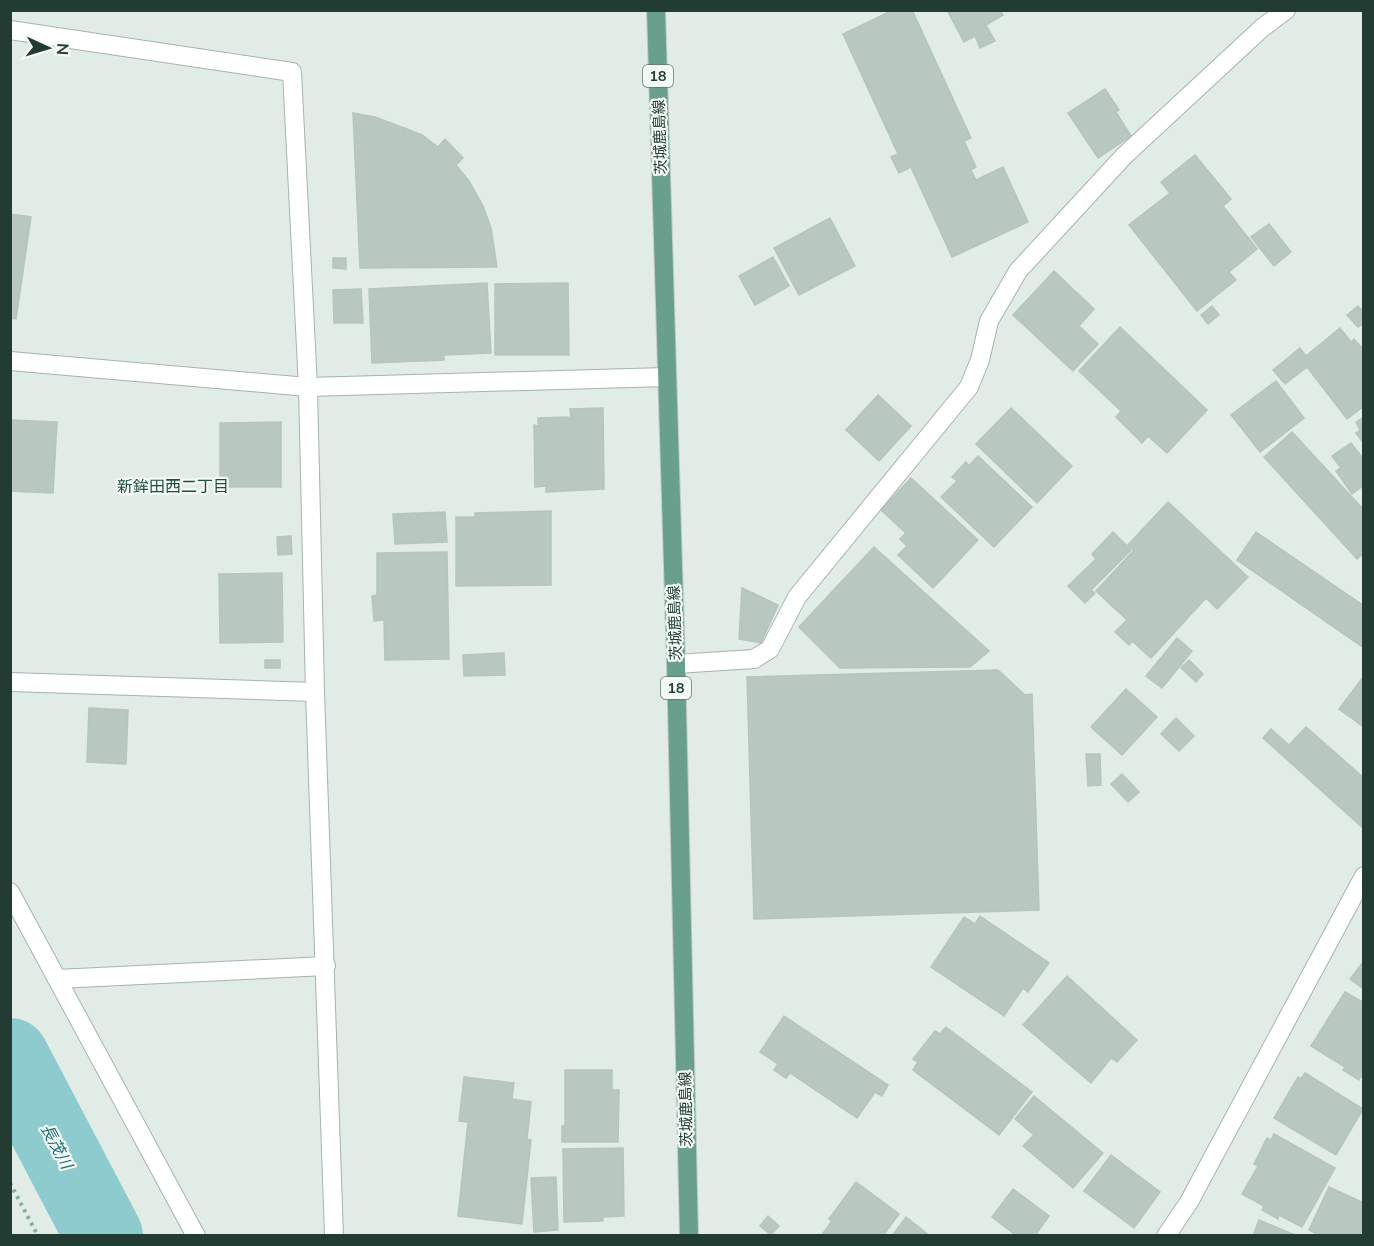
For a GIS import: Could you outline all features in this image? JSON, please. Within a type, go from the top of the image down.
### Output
[{"type":"main road","name":"茨城鹿島線","points":[[656,10],[676,664],[689,1236]]},
{"type":"street","points":[[676,664],[754,659],[770,649],[797,597],[969,387],[980,360],[989,321],[1018,271],[1124,156],[1262,28],[1286,10]]},
{"type":"street","points":[[10,30],[292,72],[308,387],[315,692],[334,1236]]},
{"type":"street","points":[[10,362],[308,387],[666,377]]},
{"type":"street","points":[[10,682],[315,692]]},
{"type":"street","points":[[1166,1236],[1189,1202],[1364,876]]},
{"type":"street","points":[[10,892],[196,1236]]},
{"type":"street","points":[[57,979],[326,966]]},
{"type":"street","points":[[1180,1236],[1189,1202]]},
{"type":"path","points":[[10,1183],[38,1236]]},
{"type":"building","points":[[893,10],[912,10],[971,138],[964,141],[976,167],[971,170],[976,180],[1003,167],[1028,222],[952,257],[911,167],[899,173],[891,157],[898,154],[843,34]]},
{"type":"building","points":[[950,10],[1000,10],[1003,15],[986,25],[995,41],[980,48],[975,36],[964,42],[948,12]]},
{"type":"building","points":[[1105,89],[1119,110],[1116,112],[1131,136],[1098,158],[1068,113]]},
{"type":"building","points":[[353,113],[375,117],[422,135],[438,147],[445,139],[463,158],[456,165],[469,181],[483,206],[491,228],[497,267],[360,268]]},
{"type":"building","points":[[1195,155],[1231,199],[1223,206],[1257,249],[1229,272],[1236,280],[1197,311],[1129,225],[1170,193],[1161,182]]},
{"type":"building","points":[[10,214],[31,217],[16,319],[10,318]]},
{"type":"building","points":[[830,218],[855,266],[799,295],[774,248]]},
{"type":"building","points":[[1269,224],[1291,252],[1274,266],[1251,237]]},
{"type":"building","points":[[773,257],[789,286],[755,305],[739,276]]},
{"type":"building","points":[[333,258],[346,258],[346,269],[333,268]]},
{"type":"building","points":[[1054,271],[1094,309],[1079,326],[1098,344],[1073,371],[1013,315]]},
{"type":"building","points":[[487,283],[491,353],[444,355],[444,360],[372,363],[369,289]]},
{"type":"building","points":[[568,283],[569,355],[495,355],[495,284]]},
{"type":"building","points":[[361,289],[363,323],[334,323],[333,290]]},
{"type":"building","points":[[1212,306],[1219,315],[1208,324],[1201,315]]},
{"type":"building","points":[[1358,306],[1364,312],[1364,323],[1358,327],[1347,315]]},
{"type":"building","points":[[1120,327],[1207,410],[1167,453],[1148,436],[1142,443],[1116,417],[1121,411],[1079,371]]},
{"type":"building","points":[[1340,328],[1351,342],[1354,339],[1364,350],[1364,406],[1347,419],[1307,367],[1285,384],[1273,370],[1300,348],[1306,356]]},
{"type":"building","points":[[1276,381],[1304,418],[1260,452],[1231,415]]},
{"type":"building","points":[[878,395],[911,426],[879,461],[846,430]]},
{"type":"building","points":[[603,408],[604,489],[546,492],[546,486],[535,487],[534,425],[538,426],[538,418],[571,417],[570,409]]},
{"type":"building","points":[[1011,408],[1072,466],[1037,503],[976,444]]},
{"type":"building","points":[[1364,417],[1364,444],[1356,433],[1360,430],[1356,422]]},
{"type":"building","points":[[10,420],[57,422],[53,493],[10,491]]},
{"type":"building","points":[[281,422],[281,487],[220,487],[220,423]]},
{"type":"building","points":[[1292,432],[1364,510],[1364,553],[1357,559],[1264,457]]},
{"type":"building","points":[[1351,443],[1364,460],[1364,485],[1352,494],[1336,471],[1341,468],[1332,456]]},
{"type":"building","points":[[978,456],[1032,507],[994,547],[941,497],[957,481],[952,477],[966,462],[969,466]]},
{"type":"building","points":[[911,478],[978,540],[933,588],[898,555],[907,546],[900,539],[906,533],[881,510]]},
{"type":"building","points":[[1168,502],[1248,577],[1217,609],[1206,598],[1151,658],[1132,641],[1129,645],[1115,632],[1127,620],[1096,591],[1134,550],[1128,545]]},
{"type":"building","points":[[551,511],[551,585],[456,586],[456,517],[475,517],[475,513]]},
{"type":"building","points":[[445,512],[447,542],[395,544],[393,514]]},
{"type":"building","points":[[1113,532],[1131,550],[1091,590],[1095,593],[1085,603],[1068,586],[1096,559],[1092,554]]},
{"type":"building","points":[[1256,532],[1364,606],[1364,648],[1237,560]]},
{"type":"building","points":[[291,536],[292,554],[278,555],[277,537]]},
{"type":"building","points":[[874,547],[989,651],[970,667],[840,668],[799,627]]},
{"type":"building","points":[[447,552],[449,659],[385,660],[384,620],[374,621],[372,596],[377,595],[377,553]]},
{"type":"building","points":[[282,573],[283,642],[220,643],[219,574]]},
{"type":"building","points":[[742,588],[778,605],[761,643],[739,639]]},
{"type":"building","points":[[1177,638],[1192,651],[1162,688],[1146,676]]},
{"type":"building","points":[[504,653],[505,675],[464,676],[463,655]]},
{"type":"building","points":[[265,660],[280,660],[280,668],[265,668]]},
{"type":"building","points":[[1189,660],[1203,674],[1196,682],[1181,668]]},
{"type":"building","points":[[998,670],[1025,695],[1032,694],[1039,910],[754,919],[747,677]]},
{"type":"building","points":[[1364,676],[1364,727],[1339,709]]},
{"type":"building","points":[[1126,689],[1157,717],[1122,755],[1091,727]]},
{"type":"building","points":[[89,708],[128,710],[126,764],[87,762]]},
{"type":"building","points":[[1176,718],[1194,736],[1179,751],[1161,734]]},
{"type":"building","points":[[1306,727],[1364,778],[1363,828],[1263,738],[1271,729],[1289,745]]},
{"type":"building","points":[[1086,754],[1100,754],[1101,785],[1088,786]]},
{"type":"building","points":[[1122,774],[1139,792],[1128,802],[1111,784]]},
{"type":"building","points":[[980,916],[1049,963],[1028,992],[1023,988],[1004,1016],[931,967],[964,917],[975,924]]},
{"type":"building","points":[[1364,961],[1364,989],[1350,979]]},
{"type":"building","points":[[1067,976],[1137,1040],[1117,1062],[1111,1058],[1091,1083],[1023,1025]]},
{"type":"building","points":[[1345,992],[1364,1003],[1364,1078],[1361,1076],[1359,1080],[1343,1070],[1345,1067],[1311,1046]]},
{"type":"building","points":[[784,1016],[888,1085],[882,1096],[875,1092],[857,1118],[790,1073],[786,1078],[774,1070],[778,1064],[760,1052]]},
{"type":"building","points":[[946,1027],[1032,1092],[999,1135],[913,1070],[918,1062],[913,1059],[935,1031],[940,1034]]},
{"type":"building","points":[[565,1070],[612,1070],[612,1090],[619,1090],[618,1142],[562,1142],[562,1126],[565,1126]]},
{"type":"building","points":[[1305,1073],[1363,1109],[1336,1155],[1274,1118],[1298,1077],[1301,1079]]},
{"type":"building","points":[[464,1077],[514,1083],[512,1099],[531,1102],[527,1139],[531,1140],[522,1224],[458,1216],[468,1122],[459,1121]]},
{"type":"building","points":[[1034,1096],[1103,1153],[1073,1188],[1023,1146],[1034,1135],[1015,1119]]},
{"type":"building","points":[[1274,1134],[1335,1168],[1302,1227],[1279,1215],[1278,1219],[1262,1210],[1264,1206],[1242,1194],[1258,1166],[1254,1164],[1267,1138],[1271,1140]]},
{"type":"building","points":[[623,1148],[624,1216],[603,1217],[603,1221],[564,1222],[563,1149]]},
{"type":"building","points":[[1111,1155],[1160,1192],[1134,1228],[1084,1191]]},
{"type":"building","points":[[556,1177],[558,1230],[534,1232],[531,1178]]},
{"type":"building","points":[[856,1182],[899,1214],[883,1236],[821,1236],[832,1221],[829,1219]]},
{"type":"building","points":[[1329,1187],[1364,1203],[1364,1236],[1320,1236],[1309,1230]]},
{"type":"building","points":[[1013,1189],[1049,1216],[1035,1236],[1017,1236],[992,1217]]},
{"type":"building","points":[[768,1216],[779,1226],[771,1235],[760,1226]]},
{"type":"building","points":[[906,1217],[930,1236],[892,1236]]},
{"type":"building","points":[[1259,1220],[1297,1236],[1253,1236]]},
{"type":"waterway","name":"長茂川","points":[[10,1057],[104,1236]]},
{"type":"district","name":"新鉾田西二丁目","points":[[173,486]]}]
